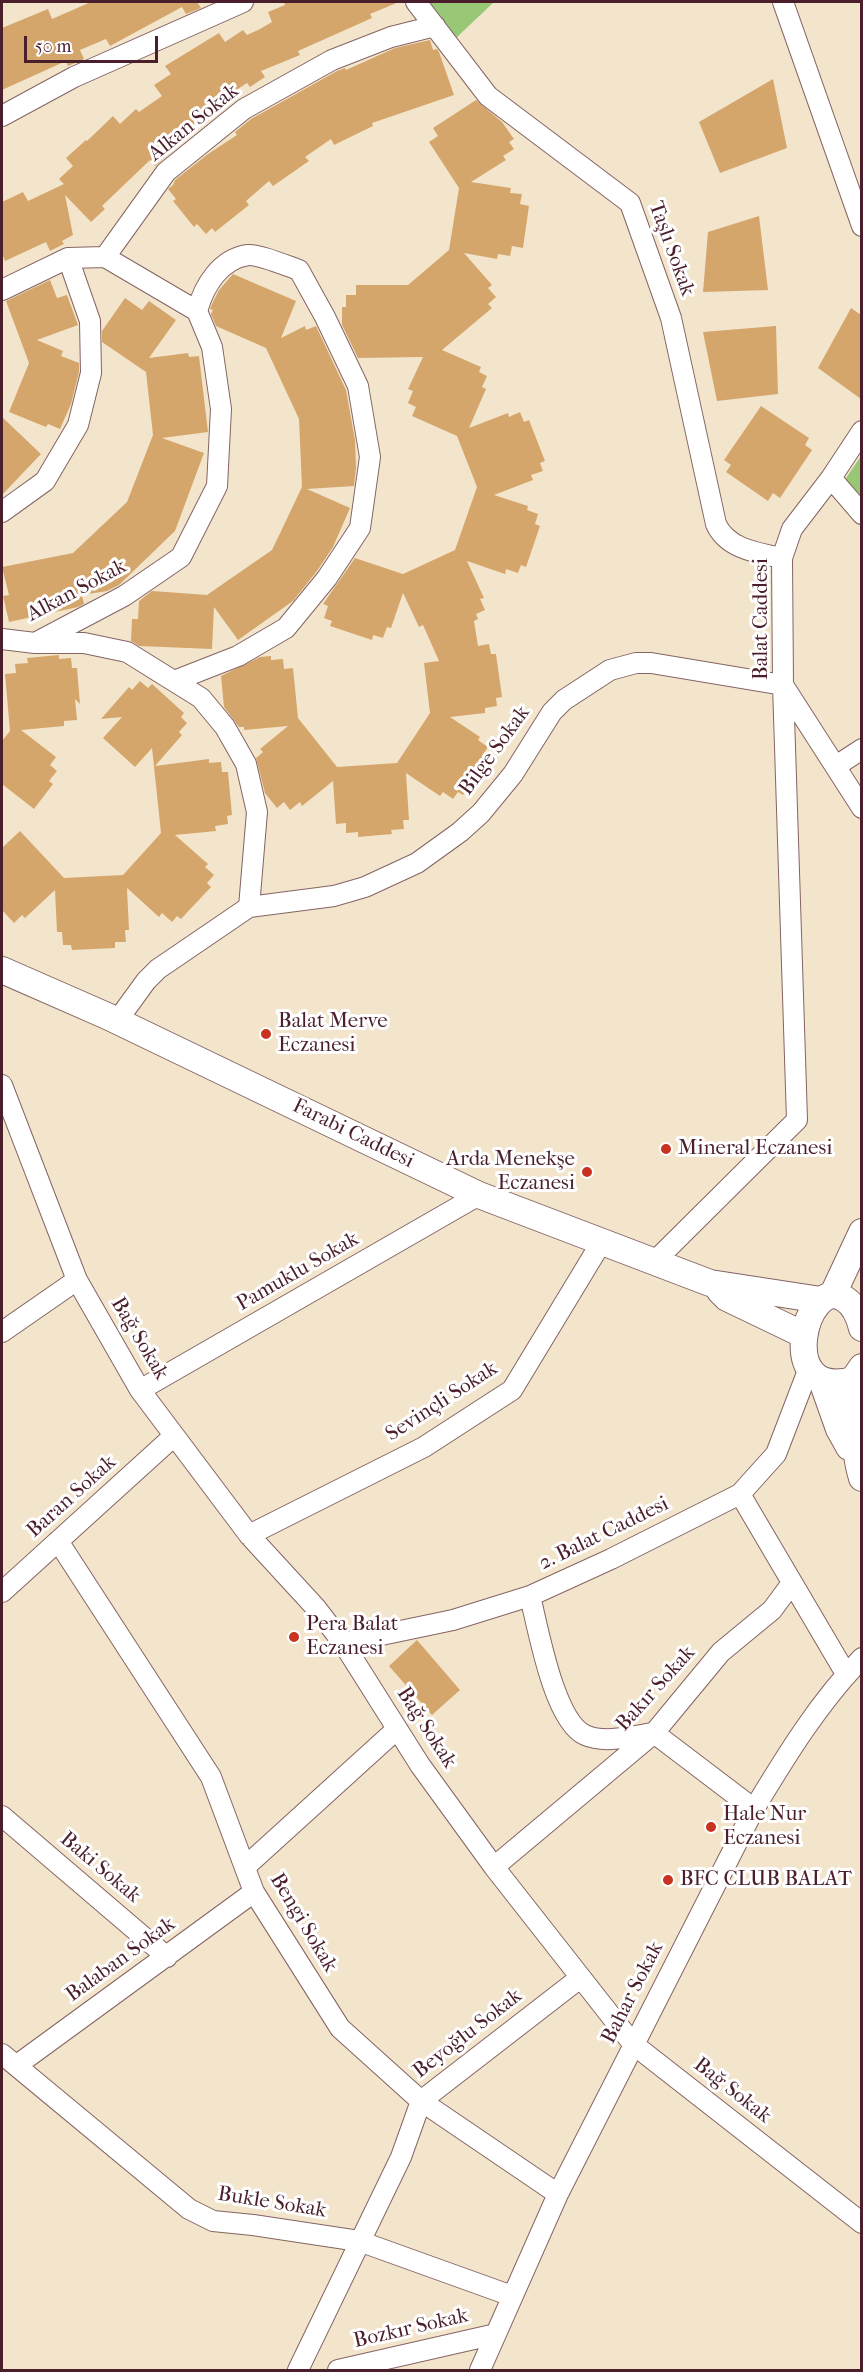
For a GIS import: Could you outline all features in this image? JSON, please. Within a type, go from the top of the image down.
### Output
[{"type":"main road","name":"Farabi Caddesi","points":[[2,970],[117,1021],[479,1195],[710,1283]]},
{"type":"main road","points":[[859,1469],[804,1351],[804,1335],[814,1308],[827,1297],[861,1232]]},
{"type":"main road","points":[[710,1283],[827,1297],[840,1296],[851,1303],[861,1320]]},
{"type":"main road","points":[[710,1283],[727,1298],[804,1335]]},
{"type":"main road","points":[[816,1375],[838,1384],[857,1375]]},
{"type":"main road","points":[[857,1375],[852,1424],[859,1469]]},
{"type":"street","points":[[2,116],[74,77],[243,2]]},
{"type":"street","name":"Taşlı Sokak","points":[[416,2],[488,96],[630,203],[671,318],[716,524],[720,533],[734,545],[782,558]]},
{"type":"street","points":[[783,2],[861,226]]},
{"type":"street","name":"Alkan Sokak","points":[[105,257],[166,172],[244,109],[332,60],[391,38],[435,26]]},
{"type":"street","points":[[2,290],[68,258],[105,257],[197,311],[203,290],[224,265],[250,255],[298,270],[325,317],[358,386],[370,457],[360,528],[327,578],[286,628],[238,656],[174,681]]},
{"type":"street","points":[[2,512],[45,481],[78,425],[91,373],[90,321],[68,258]]},
{"type":"street","name":"Alkan Sokak","points":[[2,639],[35,643],[124,596],[181,557],[217,486],[221,409],[212,347],[197,311]]},
{"type":"street","name":"Balat Caddesi","points":[[861,431],[831,478],[792,529],[782,558],[783,686],[861,808]]},
{"type":"street","points":[[831,478],[861,514]]},
{"type":"street","points":[[35,643],[84,643],[127,652],[201,698],[225,727],[246,764],[257,812],[249,907]]},
{"type":"street","name":"Bilge Sokak","points":[[117,1021],[146,981],[158,969],[249,907],[310,901],[364,887],[393,875],[439,848],[474,819],[500,791],[557,705],[610,670],[636,663],[651,663],[783,686]]},
{"type":"street","points":[[653,1263],[797,1120],[783,686]]},
{"type":"street","points":[[836,766],[861,749]]},
{"type":"street","name":"Bağ Sokak","points":[[3,1091],[77,1281],[140,1390],[249,1535],[316,1608],[343,1643],[420,1765],[494,1867],[633,2044],[861,2223]]},
{"type":"street","name":"Pamuklu Sokak","points":[[140,1390],[479,1195]]},
{"type":"street","name":"Sevinçli Sokak","points":[[249,1535],[424,1447],[512,1390],[601,1243]]},
{"type":"street","points":[[2,1332],[77,1281]]},
{"type":"street","name":"2. Balat Caddesi","points":[[343,1643],[453,1620],[530,1596],[611,1559],[740,1494],[776,1454],[816,1375]]},
{"type":"street","name":"Baran Sokak","points":[[2,1592],[174,1436]]},
{"type":"street","points":[[740,1494],[846,1674]]},
{"type":"street","name":"Bengi Sokak","points":[[58,1541],[211,1777],[254,1892],[340,2028],[421,2101],[558,2194]]},
{"type":"street","name":"Bakır Sokak","points":[[494,1867],[654,1733],[721,1652],[772,1610],[792,1583]]},
{"type":"street","points":[[530,1596],[561,1710],[584,1735],[607,1739],[654,1733],[754,1809]]},
{"type":"street","name":"Bahar Sokak","points":[[480,2370],[558,2194],[754,1809],[788,1753],[846,1674],[861,1658]]},
{"type":"street","points":[[245,1867],[398,1729]]},
{"type":"street","name":"Baki Sokak","points":[[2,1816],[167,1957]]},
{"type":"street","name":"Balaban Sokak","points":[[9,2060],[167,1957],[254,1892]]},
{"type":"street","name":"Beyoğlu Sokak","points":[[298,2370],[401,2157],[421,2101],[580,1978]]},
{"type":"street","name":"Bukle Sokak","points":[[9,2060],[189,2209],[213,2221],[359,2241],[512,2296]]},
{"type":"street","name":"Bozkır Sokak","points":[[338,2370],[496,2334]]},
{"type":"green space","points":[[426,2],[494,2],[456,38]]},
{"type":"green space","points":[[861,456],[861,504],[844,481]]},
{"type":"building","points":[[91,2],[197,2],[201,8],[186,14],[182,7],[110,46],[106,39],[80,50],[84,59],[68,66],[66,61],[2,90],[2,28],[48,9],[52,19]]},
{"type":"building","points":[[284,2],[399,2],[370,14],[372,18],[298,51],[300,55],[261,71],[265,77],[250,87],[247,83],[192,119],[195,123],[160,145],[169,154],[155,166],[150,160],[102,206],[105,209],[91,222],[65,195],[73,235],[62,241],[64,244],[50,251],[46,242],[5,261],[2,253],[2,202],[23,192],[28,201],[64,184],[59,179],[73,166],[66,158],[86,140],[113,116],[120,124],[136,109],[139,112],[162,96],[154,85],[171,74],[165,66],[219,33],[225,42],[243,30],[247,35],[260,29],[272,22],[268,12],[285,5]]},
{"type":"building","points":[[430,40],[433,50],[437,49],[439,52],[454,95],[372,123],[373,126],[334,145],[331,139],[305,157],[309,161],[273,186],[269,181],[246,201],[249,205],[215,232],[212,228],[206,234],[197,224],[194,227],[173,201],[176,199],[168,189],[175,180],[237,135],[235,132],[251,119],[337,71],[345,68],[346,70],[395,48]]},
{"type":"building","points":[[773,79],[787,148],[720,173],[699,122]]},
{"type":"building","points":[[476,100],[502,122],[514,139],[509,142],[514,149],[503,156],[506,160],[471,182],[511,188],[510,193],[522,194],[520,204],[529,206],[523,248],[512,246],[510,256],[498,254],[497,259],[464,253],[492,285],[488,288],[496,297],[488,304],[492,308],[442,350],[481,367],[479,372],[487,376],[482,387],[486,389],[469,428],[508,413],[509,417],[520,412],[524,422],[529,420],[545,461],[540,463],[543,471],[531,475],[533,480],[494,495],[528,506],[527,510],[538,514],[535,524],[540,526],[526,567],[521,565],[518,573],[506,569],[505,574],[467,561],[484,598],[480,599],[485,610],[476,614],[478,619],[474,621],[478,646],[489,644],[491,654],[496,654],[502,697],[496,698],[497,706],[485,708],[485,713],[450,717],[480,737],[478,740],[488,747],[482,756],[487,758],[463,795],[458,792],[453,799],[443,792],[440,796],[406,773],[409,820],[403,820],[404,829],[391,830],[392,834],[358,837],[358,832],[346,833],[346,823],[336,824],[333,781],[302,806],[300,802],[290,810],[284,802],[277,808],[265,793],[256,758],[263,752],[260,749],[288,726],[244,730],[244,727],[239,727],[224,707],[221,676],[260,657],[271,656],[271,660],[283,659],[284,669],[293,668],[298,718],[337,767],[397,763],[430,713],[424,663],[439,661],[423,625],[419,627],[403,593],[391,628],[387,627],[383,638],[373,635],[372,640],[330,626],[332,621],[324,618],[328,606],[323,604],[355,558],[403,574],[455,550],[477,487],[457,436],[412,416],[416,407],[408,403],[413,391],[408,389],[423,357],[358,358],[342,325],[342,307],[346,307],[346,295],[356,295],[356,285],[408,285],[449,250],[459,188],[429,142],[438,136],[433,128]]},
{"type":"building","points":[[759,216],[768,290],[703,292],[708,232]]},
{"type":"building","points":[[233,274],[296,301],[281,338],[305,326],[306,330],[316,326],[346,390],[355,440],[356,468],[354,486],[307,489],[350,508],[333,547],[293,601],[238,640],[214,607],[212,649],[139,646],[131,641],[132,619],[138,619],[139,601],[152,591],[207,595],[272,550],[302,487],[299,419],[266,348],[216,326],[211,314],[213,310],[210,309],[211,306],[219,290]]},
{"type":"building","points":[[50,280],[57,298],[67,295],[78,325],[37,340],[63,351],[61,356],[79,363],[71,404],[60,429],[48,424],[46,427],[9,412],[29,363],[6,301]]},
{"type":"building","points":[[125,298],[142,310],[149,301],[176,320],[149,358],[188,353],[189,357],[199,356],[208,432],[162,438],[204,453],[175,531],[119,585],[107,591],[82,595],[84,604],[78,607],[9,622],[3,596],[9,595],[2,567],[73,553],[127,502],[153,435],[146,372],[102,342],[102,331]]},
{"type":"building","points":[[851,308],[861,315],[861,399],[818,368]]},
{"type":"building","points":[[776,326],[778,394],[717,401],[703,332]]},
{"type":"building","points":[[761,406],[809,438],[805,445],[812,450],[780,498],[773,493],[768,501],[726,472],[731,465],[724,460]]},
{"type":"building","points":[[2,417],[41,454],[2,495]]},
{"type":"building","points":[[59,655],[59,659],[71,658],[72,668],[77,668],[80,704],[75,699],[77,720],[64,721],[64,726],[21,730],[56,757],[50,765],[57,771],[49,781],[53,784],[34,809],[2,784],[2,741],[10,731],[5,674],[16,673],[15,664],[28,663],[27,658]]},
{"type":"building","points":[[140,681],[148,688],[152,684],[184,713],[181,717],[187,723],[179,732],[182,735],[155,766],[209,759],[209,763],[221,762],[222,772],[228,772],[232,815],[227,816],[228,824],[215,826],[216,831],[175,835],[208,864],[205,867],[214,875],[207,883],[211,887],[181,919],[177,916],[172,922],[162,913],[159,917],[127,888],[129,930],[125,930],[126,942],[115,942],[115,948],[72,950],[71,945],[63,945],[62,932],[57,932],[55,890],[25,918],[22,915],[14,923],[2,910],[2,848],[20,831],[64,878],[123,875],[161,833],[152,748],[135,767],[103,738],[122,717],[101,719],[129,687],[132,690]]},
{"type":"building","points":[[417,1640],[460,1690],[432,1715],[389,1666]]},
{"type":"place","name":"Balat Merve Eczanesi","points":[[266,1034]]},
{"type":"place","name":"Mineral Eczanesi","points":[[666,1149]]},
{"type":"place","name":"Arda Menekşe Eczanesi","points":[[587,1172]]},
{"type":"place","name":"Pera Balat Eczanesi","points":[[294,1637]]},
{"type":"place","name":"Hale Nur Eczanesi","points":[[711,1827]]},
{"type":"place","name":"BFC CLUB BALAT","points":[[668,1880]]}]
